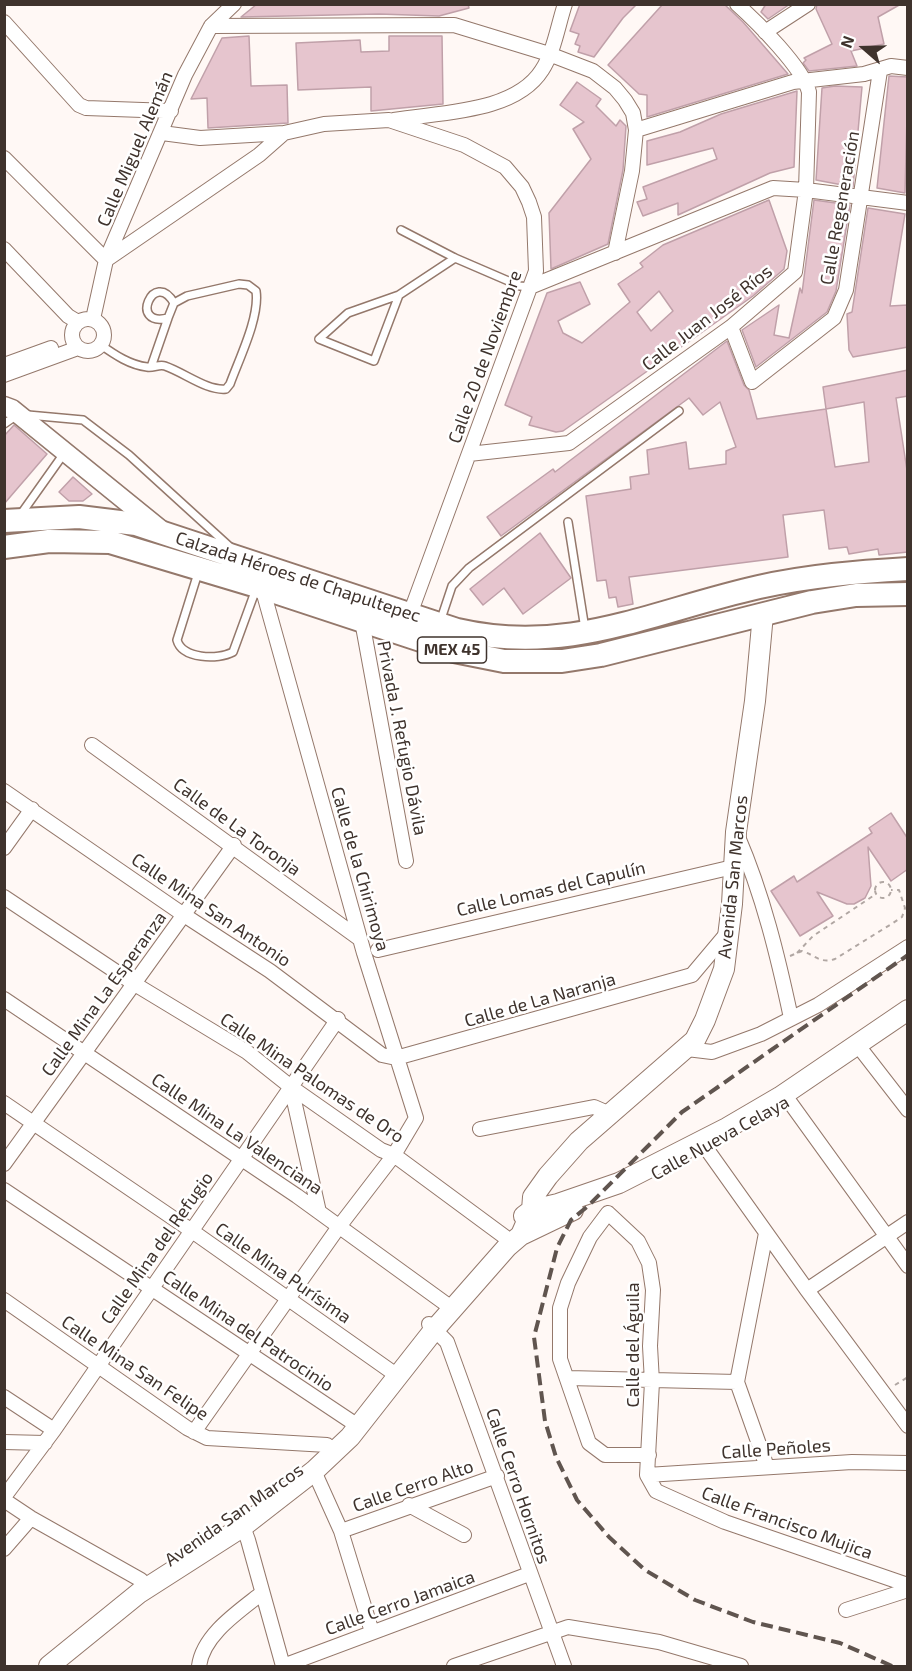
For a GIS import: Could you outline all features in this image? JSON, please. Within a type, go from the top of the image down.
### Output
[{"type":"main road","name":"Calzada Héroes de Chapultepec","points":[[11,520],[51,516],[98,518],[163,532],[439,624],[501,638],[540,639],[586,634],[757,588],[847,572],[908,569]]},
{"type":"main road","name":"Calzada Héroes de Chapultepec","points":[[4,547],[49,541],[110,542],[200,568],[479,658],[504,661],[562,661],[601,655],[763,614],[856,595],[908,594]]},
{"type":"main road","name":"Avenida San Marcos","points":[[35,1666],[141,1580],[240,1522],[352,1422],[431,1327],[499,1255],[513,1236],[512,1223],[532,1210],[533,1197],[548,1176],[610,1114],[687,1049],[705,1020],[724,969],[730,930],[736,832],[756,701],[763,614]]},
{"type":"main road","name":"Calle Nueva Celaya","points":[[513,1236],[574,1209],[609,1200],[780,1097],[908,1010]]},
{"type":"main road","name":"Calle Nueva Celaya","points":[[532,1210],[603,1190],[703,1144],[789,1101],[908,1022]]},
{"type":"main road","name":"Avenida San Marcos","points":[[50,1666],[83,1636],[139,1593],[314,1472],[365,1420],[446,1304],[513,1236]]},
{"type":"street","name":"Calle Miguel Alemán","points":[[93,319],[106,260],[185,75],[211,26],[234,4]]},
{"type":"street","points":[[389,120],[490,105],[513,98],[543,70],[565,4]]},
{"type":"street","points":[[737,4],[752,9],[765,32],[806,82]]},
{"type":"street","points":[[765,32],[808,4]]},
{"type":"street","points":[[4,22],[79,105],[86,108],[171,111]]},
{"type":"street","points":[[211,26],[454,25],[549,54],[593,71],[615,88],[633,113],[636,130],[632,171],[615,253]]},
{"type":"street","points":[[4,43],[23,42]]},
{"type":"street","points":[[636,130],[793,82],[880,71],[891,66],[908,68]]},
{"type":"street","name":"Calle Regeneración","points":[[731,327],[752,382],[834,318],[846,290],[880,71]]},
{"type":"street","name":"Calle Juan José Ríos","points":[[469,454],[569,443],[731,327],[795,272],[806,190],[809,92],[806,82]]},
{"type":"street","name":"Calle 20 de Noviembre","points":[[106,260],[259,155],[284,133],[324,124],[389,120],[425,130],[482,152],[505,167],[515,178],[530,202],[534,218],[536,271],[410,614]]},
{"type":"street","points":[[162,133],[200,138],[284,133]]},
{"type":"street","points":[[4,158],[106,260]]},
{"type":"street","points":[[530,287],[773,188],[908,203]]},
{"type":"street","points":[[4,249],[68,316],[78,322],[93,319],[104,330],[101,345],[92,351],[76,344],[4,365]]},
{"type":"street","points":[[76,344],[72,331],[78,322]]},
{"type":"street","points":[[4,375],[76,344]]},
{"type":"street","points":[[9,411],[65,452],[163,532]]},
{"type":"street","name":"Calle de la Chirimoya","points":[[259,587],[360,939],[416,1118],[393,1155]]},
{"type":"street","name":"Privada J. Refugio Dávila","points":[[362,621],[406,861]]},
{"type":"street","name":"Calle de La Toronja","points":[[92,745],[234,845],[360,939]]},
{"type":"street","name":"Calle Mina San Antonio","points":[[4,791],[184,915],[270,971],[338,1019],[382,1054],[396,1058]]},
{"type":"street","points":[[4,848],[32,809]]},
{"type":"street","points":[[736,832],[749,862],[779,962],[791,1018]]},
{"type":"street","name":"Calle Mina La Esperanza","points":[[4,1164],[234,845]]},
{"type":"street","name":"Calle Lomas del Capulín","points":[[378,950],[733,867]]},
{"type":"street","name":"Calle Mina Palomas de Oro","points":[[4,897],[133,983],[247,1052],[291,1087],[381,1150],[393,1155],[513,1236]]},
{"type":"street","name":"Calle de La Naranja","points":[[396,1058],[692,975],[730,930]]},
{"type":"street","points":[[687,1049],[712,1052],[761,1034],[908,947]]},
{"type":"street","name":"Calle Mina La Valenciana","points":[[4,999],[319,1212],[338,1228],[446,1304]]},
{"type":"street","name":"Calle Mina del Refugio","points":[[4,1498],[45,1443],[338,1019]]},
{"type":"street","points":[[863,1052],[908,1110]]},
{"type":"street","points":[[291,1087],[319,1212]]},
{"type":"street","points":[[789,1101],[908,1266]]},
{"type":"street","name":"Calle Mina Purísima","points":[[4,1103],[192,1231],[392,1372]]},
{"type":"street","points":[[480,1128],[594,1107],[610,1114]]},
{"type":"street","points":[[703,1144],[908,1426]]},
{"type":"street","points":[[194,1432],[338,1228],[393,1155]]},
{"type":"street","name":"Calle Mina del Patrocinio","points":[[4,1190],[352,1422]]},
{"type":"street","name":"Calle del Águila","points":[[568,1378],[560,1359],[560,1308],[575,1266],[590,1237],[608,1213],[638,1241],[649,1263],[653,1290],[650,1346],[652,1382],[647,1475]]},
{"type":"street","points":[[807,1290],[908,1222]]},
{"type":"street","points":[[766,1233],[737,1382],[767,1467]]},
{"type":"street","name":"Calle Mina San Felipe","points":[[4,1299],[194,1432],[207,1438],[327,1445]]},
{"type":"street","name":"Calle Cerro Hornitos","points":[[431,1327],[447,1342],[564,1666]]},
{"type":"street","points":[[649,1455],[605,1455],[590,1443],[568,1378],[652,1382],[737,1382]]},
{"type":"street","points":[[4,1397],[54,1430]]},
{"type":"street","points":[[4,1442],[45,1443]]},
{"type":"street","name":"Calle Peñoles","points":[[647,1475],[852,1462],[908,1463]]},
{"type":"street","points":[[314,1472],[341,1531],[372,1632]]},
{"type":"street","name":"Calle Francisco Mujica","points":[[647,1475],[656,1491],[725,1522],[908,1586]]},
{"type":"street","name":"Calle Cerro Alto","points":[[341,1531],[409,1505],[497,1476]]},
{"type":"street","points":[[4,1498],[31,1518],[141,1580]]},
{"type":"street","points":[[409,1505],[464,1535]]},
{"type":"street","points":[[4,1549],[31,1518]]},
{"type":"street","points":[[240,1522],[248,1540],[283,1666]]},
{"type":"street","name":"Calle Cerro Jamaica","points":[[283,1666],[529,1574]]},
{"type":"street","points":[[846,1610],[908,1590]]},
{"type":"street","points":[[199,1666],[201,1650],[233,1616],[262,1593]]},
{"type":"street","points":[[454,1666],[552,1630],[567,1627],[659,1642],[741,1666]]},
{"type":"lane","points":[[401,230],[455,258],[520,286],[530,287]]},
{"type":"lane","points":[[399,295],[374,361],[319,339],[348,313],[399,295],[455,258]]},
{"type":"lane","points":[[101,345],[130,363],[151,367],[162,365],[194,377],[215,390],[226,389],[237,365],[257,301],[256,291],[248,285],[239,284],[187,296],[174,303],[151,367]]},
{"type":"lane","points":[[168,318],[159,321],[151,317],[146,310],[147,301],[153,294],[162,292],[170,296],[174,303]]},
{"type":"lane","points":[[9,411],[83,420],[129,455],[242,558]]},
{"type":"lane","points":[[439,624],[452,586],[469,568],[679,411]]},
{"type":"lane","points":[[11,520],[65,452]]},
{"type":"lane","points":[[568,522],[586,634]]},
{"type":"lane","points":[[200,568],[177,640],[179,647],[186,653],[223,657],[233,652],[259,587]]},
{"type":"path","points":[[876,894],[876,886],[882,882],[890,885],[891,890]]},
{"type":"path","points":[[779,962],[802,951],[826,962],[849,951],[893,923],[902,917],[905,908],[899,890],[891,890]]},
{"type":"path","points":[[876,894],[885,898],[891,890]]},
{"type":"path","points":[[796,954],[813,936],[876,894]]},
{"type":"building","points":[[257,4],[468,4],[469,8],[439,16],[379,14],[241,17]]},
{"type":"building","points":[[580,4],[637,4],[623,18],[594,57],[578,52],[580,46],[575,44],[579,34],[570,31]]},
{"type":"building","points":[[663,4],[724,4],[743,22],[788,74],[647,117],[647,95],[639,94],[608,65]]},
{"type":"building","points":[[766,4],[790,4],[768,19],[761,12]]},
{"type":"building","points":[[817,4],[901,4],[878,17],[884,44],[851,51],[857,66],[809,71],[803,63],[806,60],[804,58],[832,44],[816,9]]},
{"type":"building","points":[[249,36],[251,86],[287,85],[288,123],[208,128],[207,98],[191,99],[222,38]]},
{"type":"building","points":[[389,36],[442,36],[443,104],[371,111],[371,87],[298,90],[296,43],[360,40],[361,52],[389,51]]},
{"type":"building","points":[[889,76],[908,77],[905,193],[877,188]]},
{"type":"building","points":[[577,82],[601,99],[596,106],[616,126],[620,120],[626,126],[623,170],[608,244],[551,269],[549,213],[591,159],[573,129],[584,122],[560,105]]},
{"type":"building","points":[[862,87],[853,187],[816,180],[822,88]]},
{"type":"building","points":[[797,91],[794,167],[770,173],[678,215],[678,203],[643,216],[637,202],[647,199],[643,187],[717,159],[713,148],[647,165],[647,141],[680,132],[721,114]]},
{"type":"building","points":[[769,200],[787,251],[784,269],[753,296],[563,431],[556,432],[529,425],[532,417],[505,405],[547,293],[580,282],[590,304],[558,321],[563,333],[582,343],[630,302],[618,284],[643,267],[640,263],[663,245]],"holes":[[[659,291],[673,311],[651,331],[637,312]]]},
{"type":"building","points":[[814,200],[850,205],[836,291],[827,312],[756,367],[742,330],[779,305],[774,335],[789,338],[800,288],[802,293]]},
{"type":"building","points":[[868,208],[905,214],[890,306],[908,305],[908,347],[853,357],[849,350],[847,314],[852,312]]},
{"type":"building","points":[[727,341],[744,385],[749,390],[757,419],[826,409],[823,387],[908,370],[908,396],[896,398],[908,477],[908,552],[879,555],[878,549],[849,554],[847,547],[829,549],[824,510],[783,515],[788,557],[629,577],[633,604],[618,607],[616,597],[609,598],[606,580],[597,581],[586,496],[631,489],[630,477],[649,474],[647,450],[686,442],[689,469],[726,464],[726,451],[736,447],[720,402],[703,415],[689,398],[501,536],[487,517],[553,469],[555,472]],"holes":[[[864,402],[869,462],[835,467],[826,409]]]},
{"type":"building","points":[[14,425],[47,454],[4,504],[4,436]]},
{"type":"building","points":[[73,477],[92,494],[83,501],[69,501],[59,492]]},
{"type":"building","points":[[540,533],[571,578],[523,614],[504,588],[483,605],[470,589]]},
{"type":"building","points":[[891,813],[908,839],[908,869],[891,881],[868,847],[871,886],[865,898],[854,904],[847,904],[817,892],[833,916],[800,936],[771,891],[794,876],[797,882],[872,833],[869,828]]},
{"type":"railway","points":[[892,1666],[840,1643],[753,1622],[695,1600],[645,1570],[609,1537],[577,1500],[556,1457],[545,1421],[534,1337],[557,1248],[571,1220],[588,1206],[682,1112],[908,955]]}]
